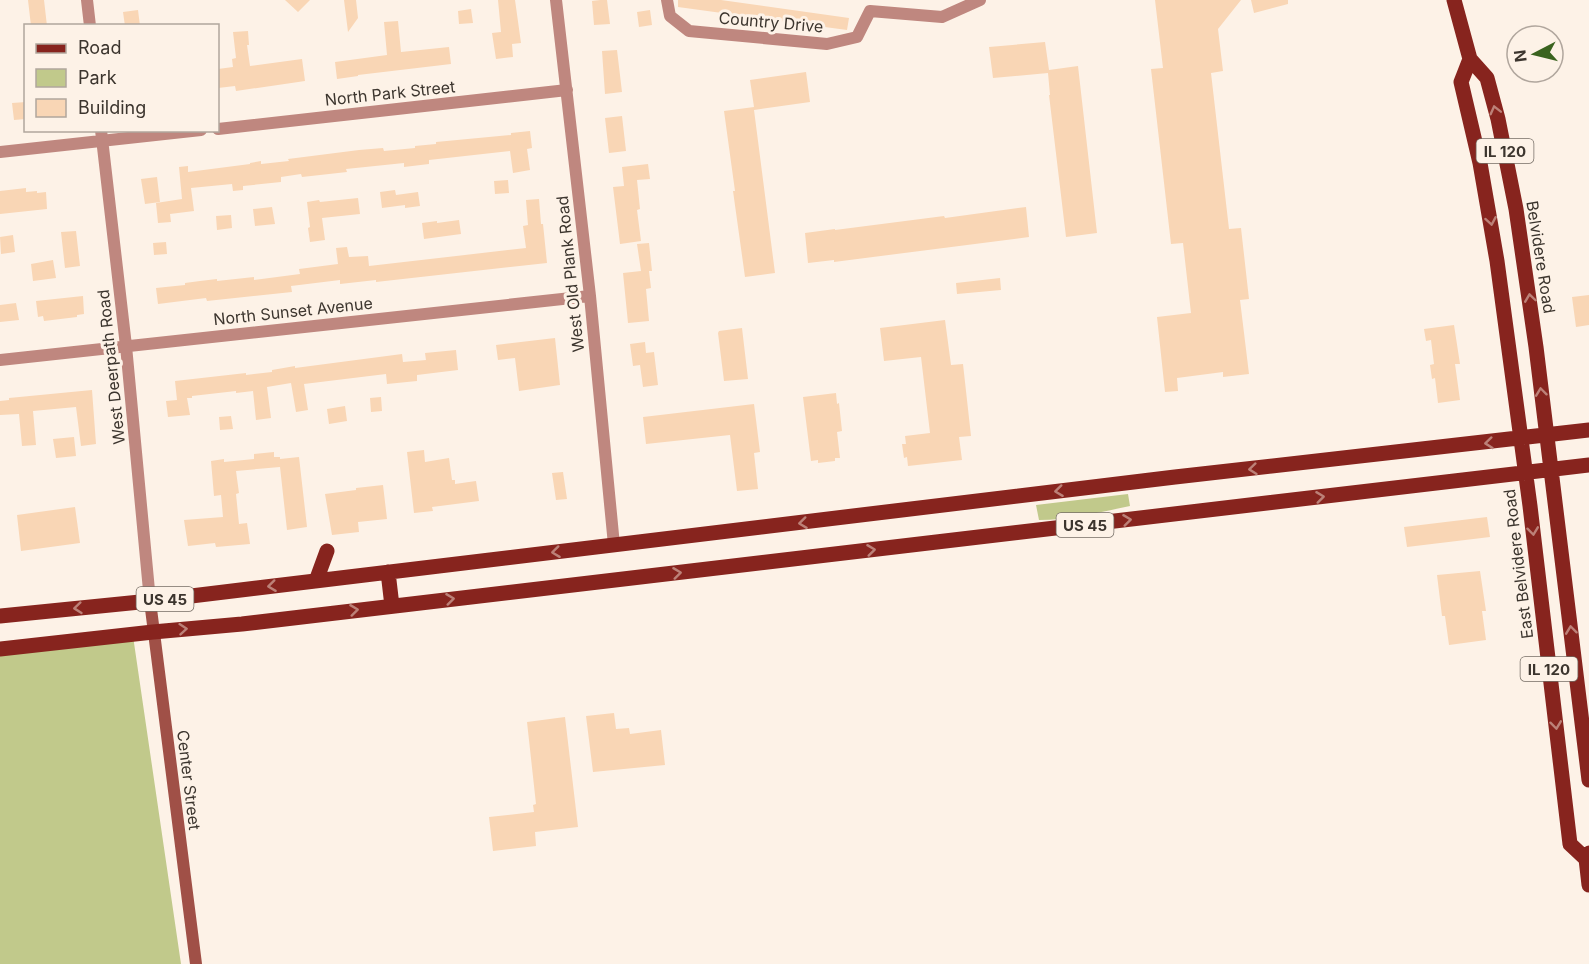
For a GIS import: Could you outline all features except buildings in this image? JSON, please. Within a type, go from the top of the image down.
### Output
[{"type":"main road","name":"Belvidere Road","points":[[1454,0],[1470,59],[1487,78],[1507,163],[1524,261],[1551,469]]},
{"type":"main road","name":"IL 120","points":[[1470,59],[1461,82],[1480,163],[1492,231],[1525,473]]},
{"type":"main road","name":"US 45","points":[[0,616],[150,601],[1175,477],[1589,430]]},
{"type":"main road","name":"US 45","points":[[0,649],[242,624],[1589,465]]},
{"type":"main road","points":[[1551,469],[1589,780]]},
{"type":"main road","name":"East Belvidere Road","points":[[1525,473],[1570,844],[1587,856],[1589,885]]},
{"type":"main road","points":[[316,581],[327,551],[343,578]]},
{"type":"main road","points":[[388,572],[392,606]]},
{"type":"street","points":[[87,0],[90,24]]},
{"type":"street","name":"West Old Plank Road","points":[[556,0],[590,296],[614,545]]},
{"type":"street","name":"Country Drive","points":[[667,0],[670,16],[689,31],[827,44],[857,37],[870,11],[942,17],[980,0]]},
{"type":"street","name":"North Park Street","points":[[219,129],[567,90]]},
{"type":"street","points":[[0,152],[102,136],[168,132]]},
{"type":"street","name":"West Deerpath Road","points":[[102,136],[126,346],[150,601]]},
{"type":"street","name":"North Sunset Avenue","points":[[0,360],[590,296]]},
{"type":"street","name":"Center Street","points":[[150,601],[196,964]]},
{"type":"green space","points":[[1128,494],[1130,506],[1074,517],[1039,520],[1036,505]]},
{"type":"green space","points":[[133,636],[181,964],[0,964],[0,651]]}]
